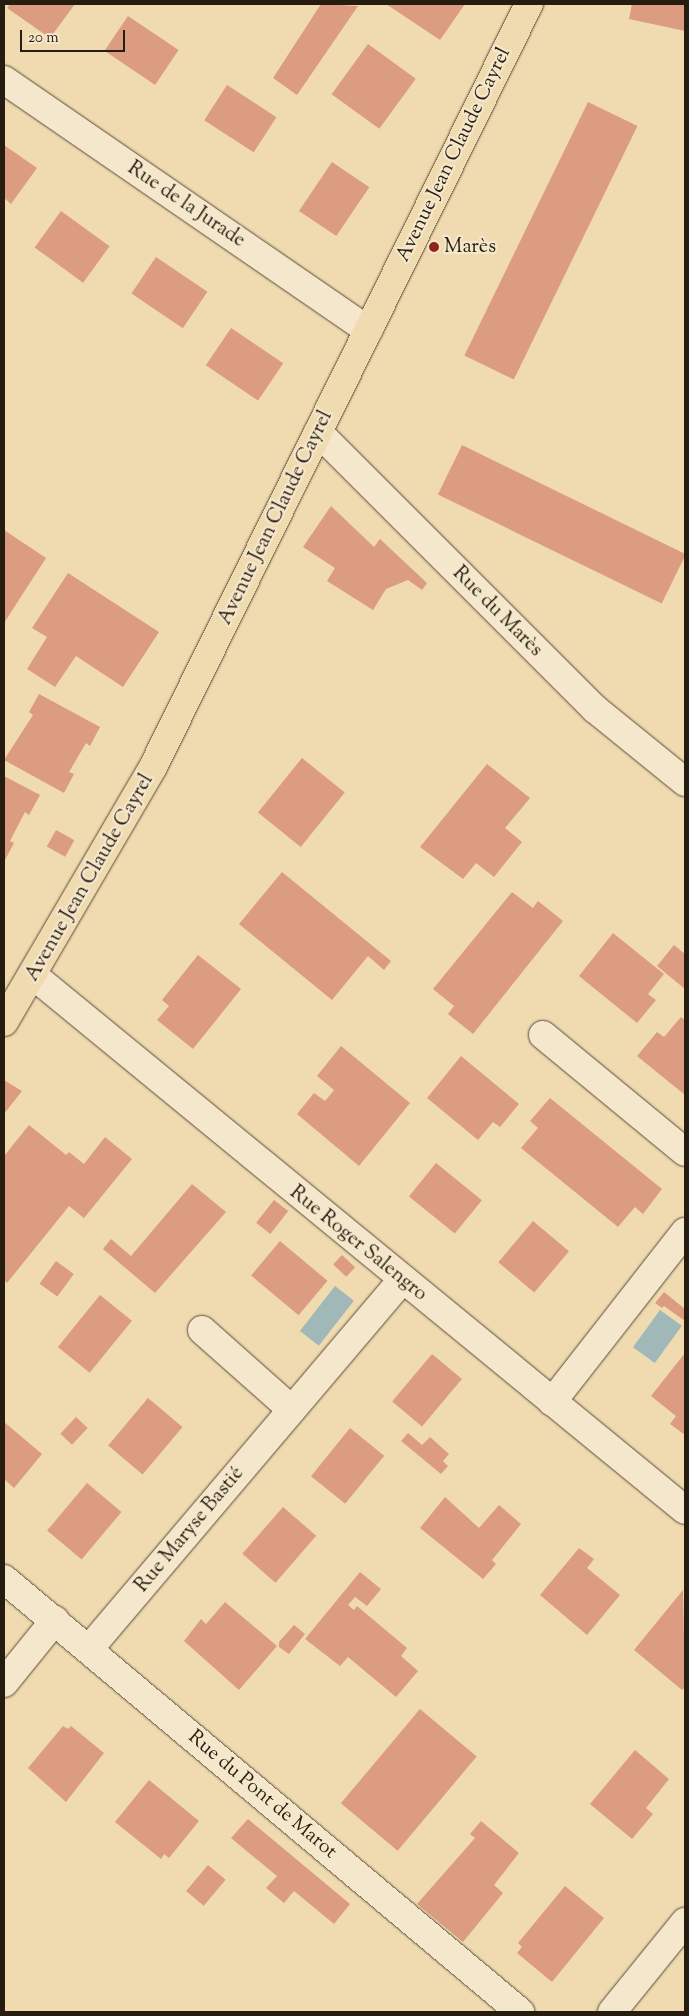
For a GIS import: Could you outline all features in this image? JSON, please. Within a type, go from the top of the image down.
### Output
[{"type":"main road","name":"Avenue Jean Claude Cayrel","points":[[4,1022],[34,976],[153,767],[529,4]]},
{"type":"street","name":"Rue de la Jurade","points":[[4,80],[368,330]]},
{"type":"street","name":"Rue du Marès","points":[[318,432],[595,709],[685,782]]},
{"type":"street","name":"Rue Roger Salengro","points":[[34,976],[402,1280],[685,1510]]},
{"type":"street","points":[[543,1035],[685,1152]]},
{"type":"street","points":[[552,1402],[685,1232]]},
{"type":"street","name":"Rue Maryse Bastié","points":[[89,1649],[402,1280]]},
{"type":"street","points":[[202,1330],[292,1410]]},
{"type":"street","name":"Rue du Pont de Marot","points":[[4,1579],[520,2012]]},
{"type":"street","points":[[4,1684],[55,1620]]},
{"type":"street","points":[[612,2012],[685,1922]]},
{"type":"water","points":[[335,1286],[354,1301],[319,1346],[300,1331]]},
{"type":"water","points":[[660,1310],[682,1326],[655,1363],[633,1347]]},
{"type":"building","points":[[10,4],[75,4],[50,38],[7,8]]},
{"type":"building","points":[[321,4],[358,6],[297,95],[273,78]]},
{"type":"building","points":[[386,4],[465,4],[440,40]]},
{"type":"building","points":[[632,4],[685,4],[685,31],[629,19]]},
{"type":"building","points":[[128,16],[179,50],[155,85],[105,51]]},
{"type":"building","points":[[368,44],[416,79],[379,129],[332,94]]},
{"type":"building","points":[[227,85],[276,117],[254,152],[204,120]]},
{"type":"building","points":[[588,102],[637,126],[514,380],[464,355]]},
{"type":"building","points":[[4,145],[37,168],[11,204],[4,198]]},
{"type":"building","points":[[332,162],[369,187],[336,236],[299,211]]},
{"type":"building","points":[[61,211],[110,246],[83,283],[35,247]]},
{"type":"building","points":[[156,257],[207,292],[183,328],[131,293]]},
{"type":"building","points":[[231,328],[283,363],[258,401],[206,365]]},
{"type":"building","points":[[462,445],[685,554],[662,604],[438,494]]},
{"type":"building","points":[[331,506],[374,547],[380,539],[427,583],[422,590],[408,580],[386,589],[373,610],[327,581],[335,568],[303,547]]},
{"type":"building","points":[[4,530],[46,558],[4,623]]},
{"type":"building","points":[[68,573],[159,632],[123,687],[76,656],[55,687],[27,669],[47,637],[32,628]]},
{"type":"building","points":[[39,694],[100,727],[90,746],[86,743],[69,772],[74,774],[64,793],[4,760],[33,715],[29,712]]},
{"type":"building","points":[[302,758],[345,793],[301,847],[258,812]]},
{"type":"building","points":[[487,764],[530,798],[505,828],[522,842],[494,877],[476,863],[463,879],[420,847]]},
{"type":"building","points":[[4,776],[40,795],[29,815],[25,812],[10,841],[14,843],[4,862]]},
{"type":"building","points":[[56,830],[74,840],[65,857],[47,847]]},
{"type":"building","points":[[282,872],[391,961],[384,970],[368,956],[332,1000],[239,924]]},
{"type":"building","points":[[512,892],[533,908],[538,901],[563,921],[473,1034],[448,1014],[454,1006],[433,989]]},
{"type":"building","points":[[613,933],[664,974],[648,994],[656,1000],[637,1023],[579,976]]},
{"type":"building","points":[[674,945],[685,954],[685,989],[657,966]]},
{"type":"building","points":[[198,955],[241,989],[193,1049],[157,1020],[169,1006],[162,1000]]},
{"type":"building","points":[[681,1017],[685,1020],[685,1095],[637,1056],[657,1032],[664,1037]]},
{"type":"building","points":[[341,1046],[410,1103],[359,1166],[297,1114],[314,1093],[325,1101],[334,1090],[317,1076]]},
{"type":"building","points":[[461,1056],[519,1104],[500,1127],[493,1122],[478,1140],[427,1098]]},
{"type":"building","points":[[4,1080],[22,1091],[4,1114]]},
{"type":"building","points":[[550,1098],[662,1189],[643,1214],[635,1207],[618,1227],[521,1148],[538,1128],[530,1121]]},
{"type":"building","points":[[29,1125],[66,1155],[69,1152],[84,1164],[105,1137],[132,1159],[84,1218],[69,1206],[7,1283],[4,1280],[4,1156]]},
{"type":"building","points":[[436,1163],[482,1200],[455,1234],[409,1196]]},
{"type":"building","points":[[192,1184],[226,1212],[155,1293],[103,1249],[111,1239],[131,1256]]},
{"type":"building","points":[[274,1200],[288,1211],[270,1234],[256,1223]]},
{"type":"building","points":[[533,1221],[569,1251],[534,1293],[498,1262]]},
{"type":"building","points":[[280,1241],[327,1281],[299,1315],[251,1275]]},
{"type":"building","points":[[342,1255],[355,1267],[346,1277],[333,1265]]},
{"type":"building","points":[[56,1261],[74,1274],[57,1297],[40,1284]]},
{"type":"building","points":[[664,1292],[685,1309],[685,1321],[664,1306],[662,1308],[655,1303]]},
{"type":"building","points":[[100,1295],[132,1321],[90,1373],[58,1347]]},
{"type":"building","points":[[685,1353],[685,1435],[670,1424],[676,1416],[651,1396]]},
{"type":"building","points":[[432,1354],[462,1379],[422,1427],[392,1401]]},
{"type":"building","points":[[148,1398],[182,1427],[143,1474],[108,1445]]},
{"type":"building","points":[[76,1417],[88,1428],[72,1445],[60,1434]]},
{"type":"building","points":[[4,1422],[42,1454],[14,1488],[4,1479]]},
{"type":"building","points":[[350,1428],[384,1456],[345,1504],[311,1476]]},
{"type":"building","points":[[408,1433],[422,1445],[430,1437],[449,1454],[443,1461],[448,1466],[441,1474],[401,1441]]},
{"type":"building","points":[[87,1483],[121,1512],[82,1559],[47,1530]]},
{"type":"building","points":[[445,1497],[479,1528],[499,1505],[521,1524],[492,1560],[496,1564],[483,1579],[420,1528]]},
{"type":"building","points":[[283,1507],[316,1536],[276,1583],[242,1554]]},
{"type":"building","points":[[579,1548],[594,1559],[587,1568],[620,1595],[587,1635],[540,1595]]},
{"type":"building","points":[[360,1572],[381,1589],[367,1606],[355,1597],[348,1605],[354,1610],[357,1606],[407,1648],[401,1656],[418,1671],[396,1697],[348,1657],[340,1666],[305,1639]]},
{"type":"building","points":[[683,1590],[685,1687],[682,1690],[634,1650]]},
{"type":"building","points":[[225,1602],[277,1646],[239,1690],[184,1641],[201,1619],[206,1624]]},
{"type":"building","points":[[294,1625],[305,1634],[289,1654],[279,1647],[279,1642]]},
{"type":"building","points":[[420,1709],[477,1757],[398,1851],[341,1803]]},
{"type":"building","points":[[63,1726],[68,1729],[71,1726],[104,1753],[66,1802],[28,1768]]},
{"type":"building","points":[[635,1750],[669,1779],[646,1808],[653,1814],[632,1839],[590,1804]]},
{"type":"building","points":[[149,1780],[199,1821],[169,1858],[164,1854],[161,1859],[115,1822]]},
{"type":"building","points":[[248,1819],[350,1904],[334,1924],[294,1891],[284,1903],[266,1888],[277,1876],[231,1838]]},
{"type":"building","points":[[481,1821],[519,1853],[494,1885],[503,1893],[463,1942],[417,1904],[475,1838],[470,1834]]},
{"type":"building","points":[[208,1865],[226,1880],[204,1906],[186,1891]]},
{"type":"building","points":[[565,1886],[604,1918],[552,1982],[517,1953],[522,1947],[518,1943]]},
{"type":"place","name":"Marès","points":[[434,247]]}]
